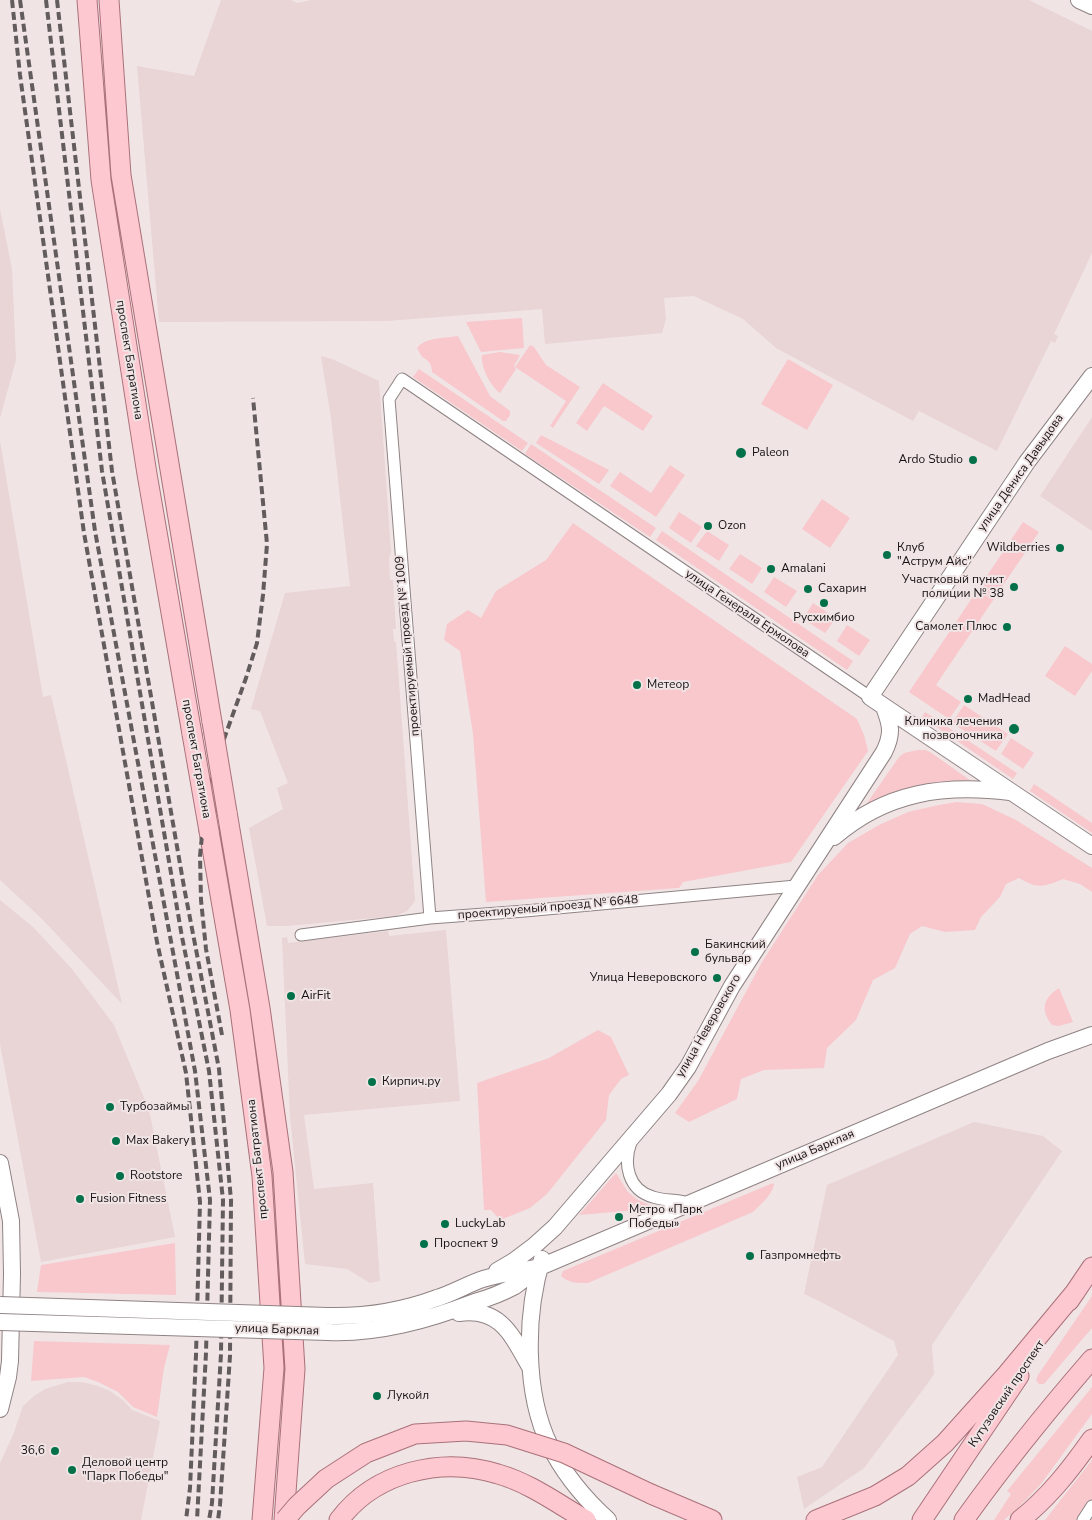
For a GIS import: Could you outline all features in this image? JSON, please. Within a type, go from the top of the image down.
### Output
[{"type":"main road","name":"проспект Багратиона","points":[[87,0],[101,180],[147,474],[240,1010],[262,1176],[274,1368],[262,1520]]},
{"type":"main road","name":"проспект Багратиона","points":[[109,0],[122,175],[260,1008],[282,1172],[295,1370],[285,1520]]},
{"type":"main road","points":[[1080,0],[1092,6]]},
{"type":"main road","name":"улица Дениса Давыдова","points":[[870,697],[1027,462],[1092,376]]},
{"type":"main road","name":"улица Генерала Ермолова","points":[[870,697],[1092,846]]},
{"type":"main road","name":"улица Неверовского","points":[[483,1279],[524,1254],[555,1227],[669,1094],[688,1067],[732,986],[888,743],[891,733],[890,722],[884,707]]},
{"type":"main road","points":[[819,852],[846,826],[884,804],[902,798],[940,790],[996,790],[1012,792]]},
{"type":"main road","name":"улица Барклая","points":[[0,1322],[328,1324],[362,1315],[411,1306],[437,1298],[483,1279],[540,1267],[688,1203],[1092,1035]]},
{"type":"main road","points":[[0,1163],[11,1221],[6,1252],[10,1361],[2,1392],[0,1409]]},
{"type":"main road","points":[[555,1227],[540,1267],[533,1299],[530,1340],[531,1369],[539,1417],[550,1445],[572,1483],[608,1520]]},
{"type":"main road","name":"улица Барклая","points":[[0,1305],[328,1324],[364,1331],[434,1317],[500,1293],[515,1286],[540,1267]]},
{"type":"main road","name":"Кутузовский проспект","points":[[922,1520],[1092,1267]]},
{"type":"main road","points":[[816,1520],[875,1496],[908,1476],[944,1443],[1007,1374],[1076,1291]]},
{"type":"main road","points":[[434,1317],[475,1312],[493,1318],[507,1330],[531,1369]]},
{"type":"main road","points":[[964,1520],[1012,1455],[1092,1359]]},
{"type":"main road","points":[[285,1520],[326,1479],[366,1453],[415,1434],[466,1431],[507,1435],[564,1453],[712,1520]]},
{"type":"main road","points":[[1020,1520],[1040,1504],[1074,1465],[1092,1439]]},
{"type":"main road","points":[[338,1520],[366,1494],[392,1478],[421,1468],[447,1466],[472,1468],[498,1474],[526,1485],[586,1520]]},
{"type":"street","name":"улица Генерала Ермолова","points":[[402,379],[870,697]]},
{"type":"street","name":"проектируемый проезд № 1009","points":[[402,379],[389,398],[430,918]]},
{"type":"street","name":"проектируемый проезд № 6648","points":[[302,935],[430,918],[796,886]]},
{"type":"street","points":[[634,1135],[626,1161],[628,1170],[637,1188],[655,1198],[688,1203]]},
{"type":"street","points":[[1083,1520],[1092,1506]]},
{"type":"shaded area","points":[[221,0],[291,0],[297,3],[311,0],[1029,0],[1092,31],[1092,253],[1054,334],[1058,336],[1055,343],[1051,341],[997,451],[919,411],[913,421],[776,348],[743,319],[694,296],[664,298],[666,319],[662,333],[545,344],[542,309],[387,321],[159,322],[137,66],[194,76]]},
{"type":"shaded area","points":[[0,209],[12,269],[16,360],[0,418]]},
{"type":"shaded area","points":[[522,318],[524,348],[481,352],[466,322]]},
{"type":"shaded area","points":[[458,336],[490,396],[510,411],[506,421],[503,421],[432,372],[430,363],[422,357],[417,348],[430,340]]},
{"type":"shaded area","points":[[530,345],[534,347],[546,365],[580,387],[553,428],[550,426],[566,401],[515,367]]},
{"type":"shaded area","points":[[500,352],[520,355],[514,366],[516,369],[500,393],[487,376],[482,355]]},
{"type":"shaded area","points":[[321,356],[332,359],[379,381],[391,552],[389,558],[390,580],[393,580],[396,629],[393,629],[394,641],[396,642],[415,901],[407,911],[396,916],[267,926],[249,828],[283,809],[277,788],[288,783],[260,711],[251,709],[285,593],[350,586],[331,418]]},
{"type":"shaded area","points":[[788,359],[833,385],[807,430],[761,404]]},
{"type":"shaded area","points":[[419,369],[528,443],[522,451],[413,377]]},
{"type":"shaded area","points":[[603,383],[653,416],[643,431],[604,406],[587,431],[576,423]]},
{"type":"shaded area","points":[[1092,417],[1092,531],[1040,496]]},
{"type":"shaded area","points":[[541,435],[609,470],[599,484],[536,443]]},
{"type":"shaded area","points":[[0,441],[43,697],[51,695],[122,1004],[41,918],[0,880]]},
{"type":"shaded area","points":[[531,444],[656,528],[650,537],[525,454]]},
{"type":"shaded area","points":[[670,465],[685,475],[656,517],[610,486],[620,472],[651,493]]},
{"type":"shaded area","points":[[822,499],[850,518],[830,548],[802,529]]},
{"type":"shaded area","points":[[679,512],[702,527],[691,543],[669,528]]},
{"type":"shaded area","points":[[1023,522],[1039,532],[936,685],[961,702],[949,719],[909,692]]},
{"type":"shaded area","name":"Метеор","points":[[573,523],[857,719],[868,751],[791,862],[683,882],[679,888],[486,902],[473,734],[460,651],[444,640],[447,624],[468,610],[481,618],[496,591],[546,560]]},
{"type":"shaded area","points":[[662,531],[853,661],[847,670],[656,540]]},
{"type":"shaded area","points":[[707,531],[729,545],[719,561],[696,546]]},
{"type":"shaded area","points":[[740,554],[762,568],[752,584],[729,569]]},
{"type":"shaded area","points":[[774,577],[797,591],[786,607],[764,592]]},
{"type":"shaded area","points":[[813,603],[836,618],[825,633],[803,619]]},
{"type":"shaded area","points":[[847,625],[870,640],[859,656],[837,641]]},
{"type":"shaded area","points":[[1065,646],[1092,664],[1092,671],[1075,696],[1045,676]]},
{"type":"shaded area","points":[[964,705],[1008,734],[996,751],[952,723]]},
{"type":"shaded area","points":[[925,712],[1017,773],[1013,779],[922,717]]},
{"type":"shaded area","points":[[1011,738],[1034,753],[1023,769],[1001,754]]},
{"type":"shaded area","points":[[918,750],[930,752],[974,783],[922,784],[897,792],[865,806],[899,757],[904,753]]},
{"type":"shaded area","points":[[1034,784],[1092,823],[1092,833],[1030,791]]},
{"type":"shaded area","points":[[956,802],[982,804],[1016,820],[1092,868],[1092,892],[1080,884],[1063,879],[1041,886],[1031,884],[1019,878],[1006,884],[1000,897],[981,917],[975,930],[945,932],[922,926],[910,934],[895,968],[873,980],[856,1020],[827,1048],[824,1068],[764,1070],[741,1079],[737,1099],[689,1122],[675,1113],[698,1081],[762,962],[818,875],[848,843],[879,825],[908,812]]},
{"type":"shaded area","points":[[0,900],[33,927],[72,969],[114,1025],[149,1110],[175,1237],[41,1262],[0,1044]]},
{"type":"shaded area","points":[[446,930],[460,1101],[304,1115],[314,1189],[373,1183],[380,1281],[370,1283],[347,1269],[305,1264],[290,1116],[282,938],[287,937],[288,943],[388,931],[389,936]]},
{"type":"shaded area","points":[[1059,988],[1073,1022],[1059,1026],[1052,1025],[1048,1020],[1045,1005],[1049,996]]},
{"type":"shaded area","points":[[598,1030],[611,1037],[629,1075],[621,1079],[609,1095],[606,1120],[547,1194],[530,1208],[500,1220],[491,1210],[484,1210],[477,1083],[549,1058]]},
{"type":"shaded area","points":[[974,1122],[1043,1136],[1062,1151],[932,1345],[934,1374],[928,1383],[864,1468],[804,1509],[797,1477],[822,1467],[898,1355],[894,1341],[804,1294],[827,1185]]},
{"type":"shaded area","points":[[616,1173],[628,1192],[638,1200],[650,1205],[626,1211],[579,1215]]},
{"type":"shaded area","points":[[773,1183],[773,1189],[753,1212],[588,1283],[577,1283],[561,1276],[563,1271]]},
{"type":"shaded area","points":[[175,1243],[176,1295],[37,1292],[41,1265]]},
{"type":"shaded area","points":[[1092,1296],[1092,1328],[1044,1384],[1039,1384],[1036,1380],[1038,1375]]},
{"type":"shaded area","points":[[34,1341],[170,1345],[164,1368],[157,1417],[133,1407],[118,1392],[84,1377],[31,1381]]},
{"type":"shaded area","points":[[68,1382],[82,1382],[110,1391],[124,1401],[132,1410],[160,1421],[141,1520],[0,1520],[0,1463],[13,1435],[23,1406],[45,1389]]},
{"type":"shaded area","points":[[1092,1387],[1092,1414],[1041,1484],[1004,1520],[994,1520],[1011,1494],[1007,1491]]},
{"type":"shaded area","points":[[1092,1460],[1092,1520],[1045,1520]]},
{"type":"railway","points":[[12,0],[20,75],[84,533],[157,942],[186,1073],[200,1202],[196,1355],[190,1488],[186,1520]]},
{"type":"railway","points":[[20,0],[95,531],[195,1071],[210,1200],[206,1353],[197,1520]]},
{"type":"railway","points":[[46,0],[102,471],[182,937],[209,1071],[223,1200],[221,1354],[212,1503],[209,1520]]},
{"type":"railway","points":[[57,0],[112,471],[184,887],[219,1069],[231,1200],[230,1356],[218,1520]]},
{"type":"railway","points":[[222,1035],[206,949],[201,900],[200,856],[204,815],[211,775],[257,643],[263,595],[267,544],[253,398]]},
{"type":"place","name":"Paleon","points":[[741,453]]},
{"type":"place","name":"Ardo Studio","points":[[973,460]]},
{"type":"place","name":"Ozon","points":[[708,526]]},
{"type":"place","name":"Wildberries","points":[[1060,548]]},
{"type":"place","name":"Клуб \"Аструм Айс\"","points":[[887,555]]},
{"type":"place","name":"Amalani","points":[[771,569]]},
{"type":"place","name":"Участковый пункт полиции № 38","points":[[1014,587]]},
{"type":"place","name":"Сахарин","points":[[808,589]]},
{"type":"place","name":"Русхимбио","points":[[824,603]]},
{"type":"place","name":"Самолет Плюс","points":[[1007,627]]},
{"type":"place","name":"Метеор","points":[[637,685]]},
{"type":"place","name":"MadHead","points":[[968,699]]},
{"type":"place","name":"Клиника лечения позвоночника","points":[[1014,729]]},
{"type":"place","name":"Бакинский бульвар","points":[[695,952]]},
{"type":"place","name":"Улица Неверовского","points":[[717,978]]},
{"type":"place","name":"AirFit","points":[[291,996]]},
{"type":"place","name":"Кирпич.ру","points":[[372,1082]]},
{"type":"place","name":"Турбозаймы","points":[[110,1107]]},
{"type":"place","name":"Max Bakery","points":[[116,1141]]},
{"type":"place","name":"Rootstore","points":[[120,1176]]},
{"type":"place","name":"Fusion Fitness","points":[[80,1199]]},
{"type":"place","name":"Метро «Парк Победы»","points":[[619,1217]]},
{"type":"place","name":"LuckyLab","points":[[445,1224]]},
{"type":"place","name":"Проспект 9","points":[[424,1244]]},
{"type":"place","name":"Газпромнефть","points":[[750,1256]]},
{"type":"place","name":"Лукойл","points":[[377,1396]]},
{"type":"place","name":"36,6","points":[[55,1451]]},
{"type":"place","name":"Деловой центр \"Парк Победы\"","points":[[72,1470]]}]
